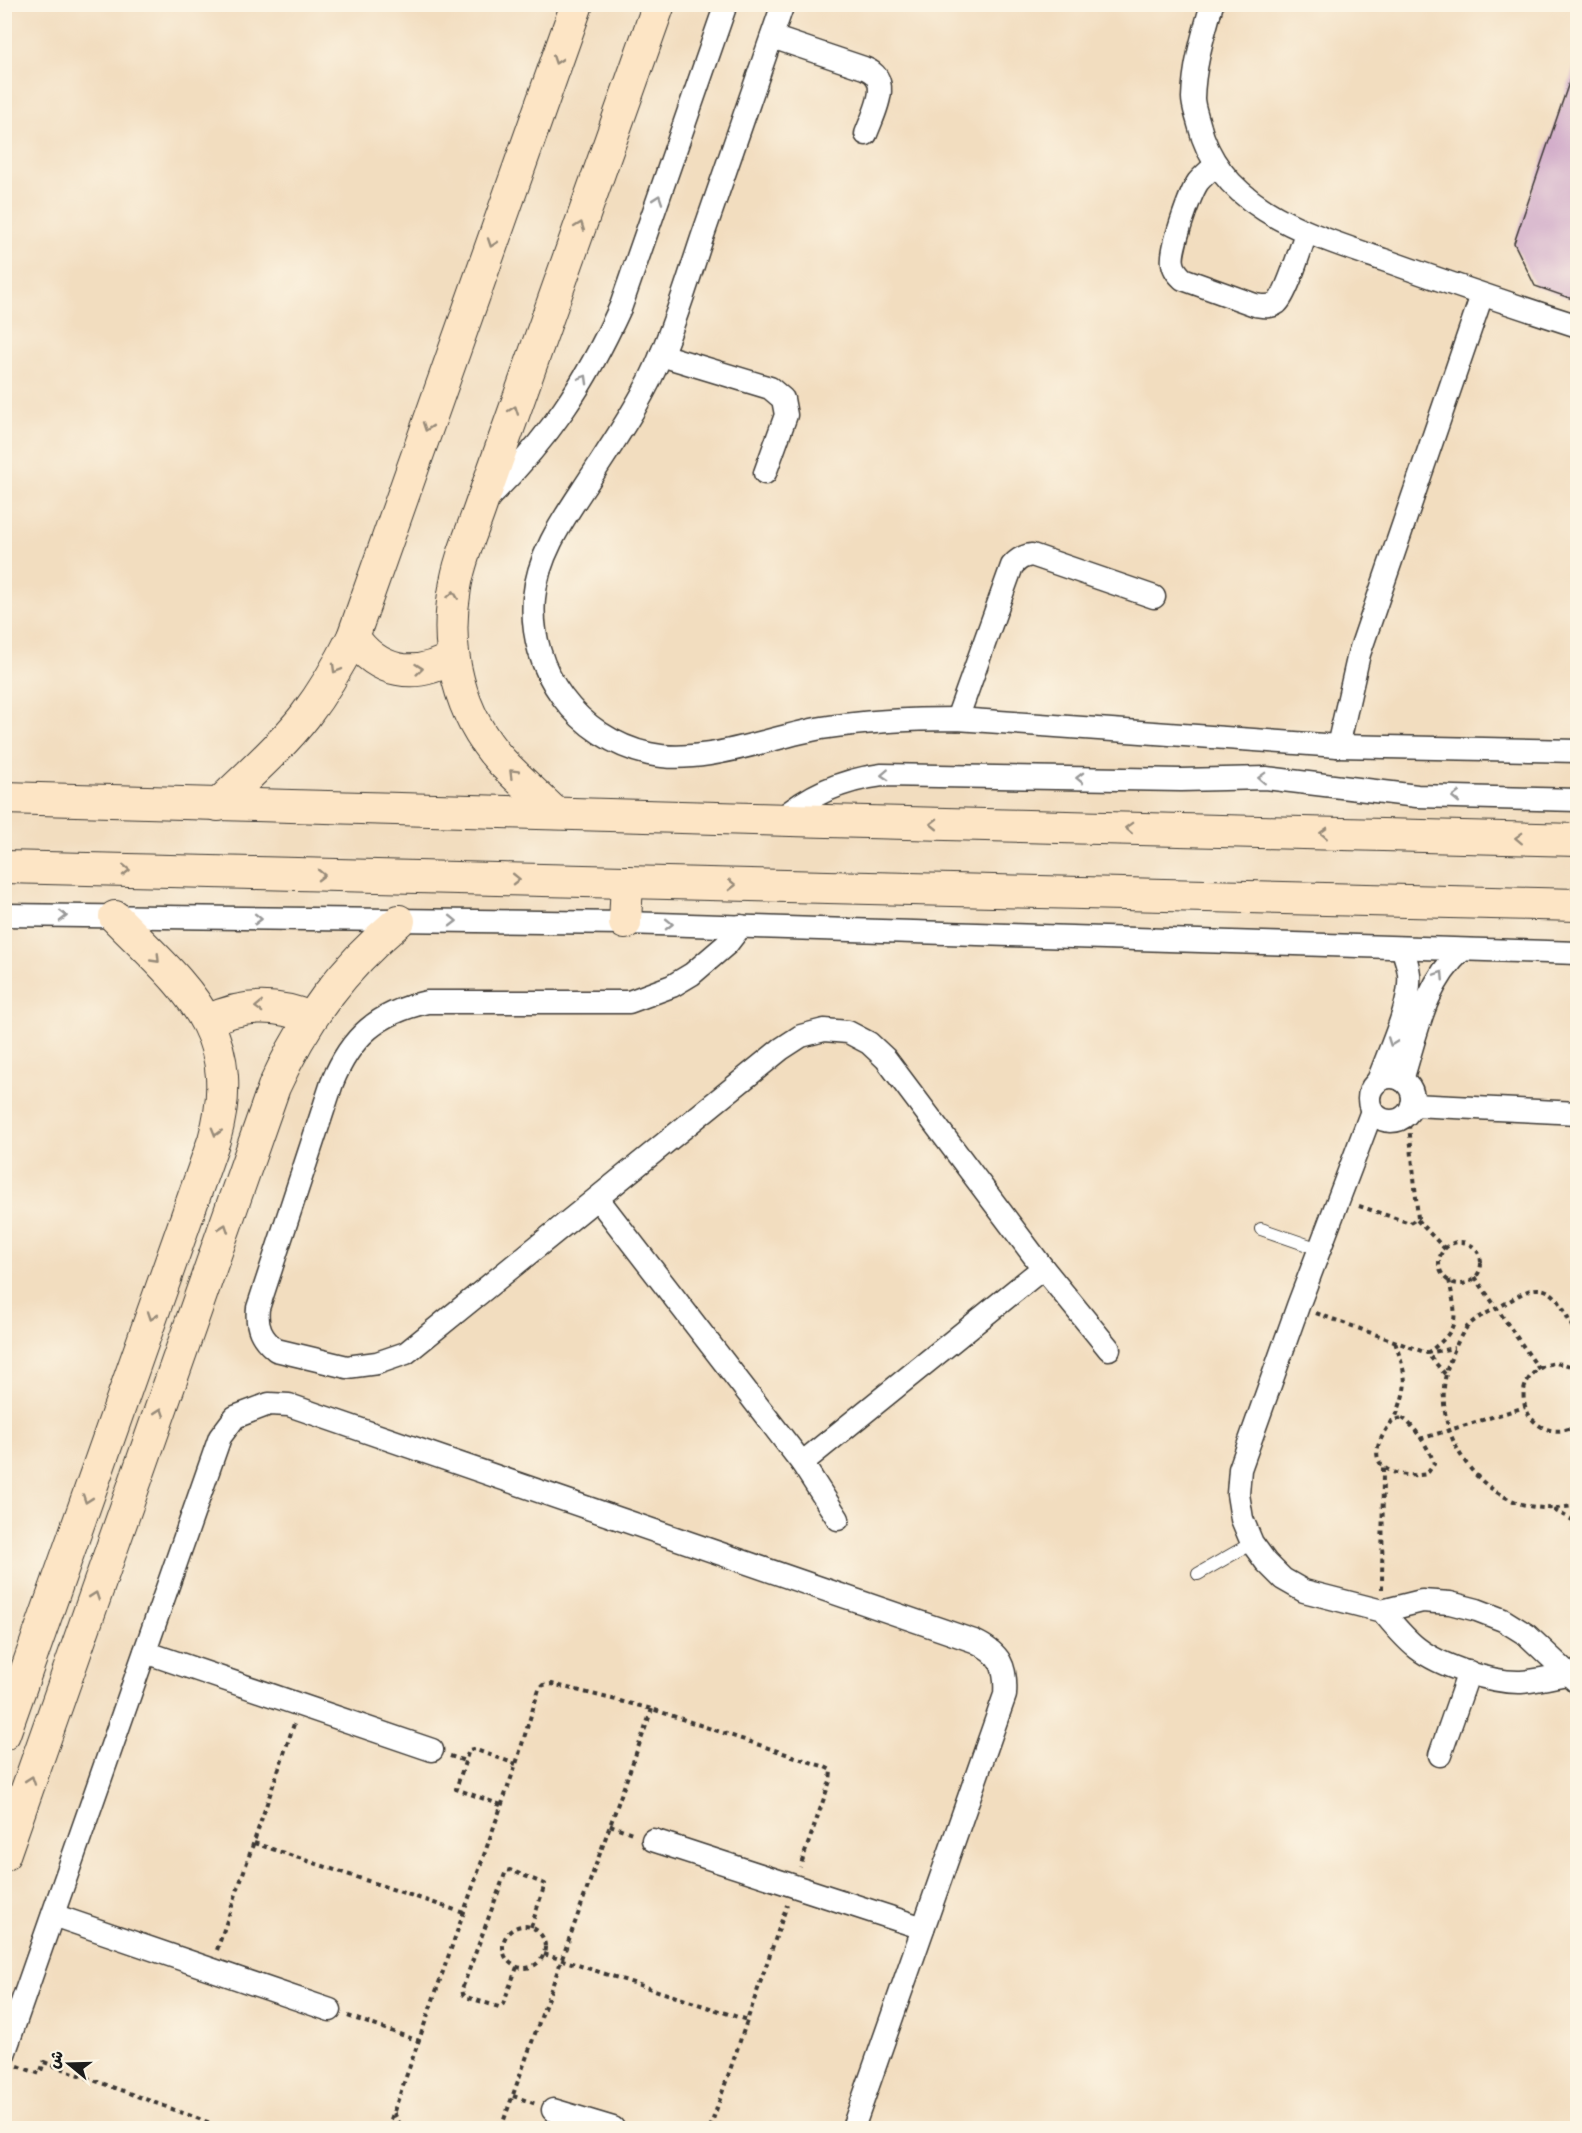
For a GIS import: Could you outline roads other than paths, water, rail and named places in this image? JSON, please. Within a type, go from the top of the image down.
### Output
[{"type":"street","points":[[218,805],[305,716],[328,682],[353,637],[577,4]]},
{"type":"street","points":[[555,813],[502,762],[488,744],[465,703],[453,657],[451,633],[455,585],[481,505],[659,4]]},
{"type":"street","points":[[481,505],[516,471],[548,433],[576,393],[600,351],[621,306],[726,4]]},
{"type":"street","points":[[783,4],[661,356],[629,417],[557,530],[538,574],[534,621],[545,668],[556,689],[570,708],[587,724],[607,738],[628,748],[651,755],[675,757],[699,756],[822,729],[890,721],[957,719],[1338,746],[1578,751]]},
{"type":"street","points":[[1212,4],[1197,55],[1193,100],[1202,137],[1216,165],[1242,195],[1273,217],[1306,233],[1578,326]]},
{"type":"street","points":[[772,37],[872,70],[878,76],[881,85],[880,93],[866,134]]},
{"type":"street","points":[[1216,165],[1199,181],[1187,203],[1172,261],[1175,271],[1183,279],[1255,305],[1267,307],[1277,303],[1284,293],[1306,233]]},
{"type":"street","points":[[1338,746],[1359,654],[1482,295]]},
{"type":"street","points":[[661,356],[770,388],[783,399],[786,415],[765,473]]},
{"type":"street","points":[[957,719],[1012,566],[1017,560],[1032,555],[1154,597]]},
{"type":"street","points":[[353,637],[380,663],[405,670],[430,668],[453,657]]},
{"type":"street","points":[[779,821],[794,808],[826,789],[863,777],[882,775],[1181,780],[1266,778],[1417,796],[1578,800]]},
{"type":"street","points":[[4,798],[779,821],[1578,840]]},
{"type":"street","points":[[4,867],[1578,905]]},
{"type":"street","points":[[625,923],[627,882]]},
{"type":"street","points":[[4,915],[625,923],[1578,953]]},
{"type":"street","points":[[4,1734],[220,1120],[223,1080],[215,1040],[207,1021],[197,1003],[184,987],[115,917]]},
{"type":"street","points":[[4,1855],[263,1117],[287,1058],[311,1018],[346,971],[370,945],[399,921]]},
{"type":"street","points":[[741,926],[719,952],[692,974],[672,986],[629,1002],[427,1002],[406,1007],[368,1028],[352,1044],[340,1062],[258,1308],[256,1320],[259,1332],[266,1342],[276,1350],[347,1367],[369,1365],[406,1353],[781,1049],[801,1036],[824,1030],[848,1032],[869,1043],[886,1059],[1043,1268],[1109,1349]]},
{"type":"street","points":[[1378,1082],[1386,1078],[1402,1080],[1411,1091],[1410,1109],[1399,1120],[1389,1121],[1379,1118],[1372,1111],[1369,1095],[1378,1082],[1409,989],[1409,974],[1402,948]]},
{"type":"street","points":[[1402,1080],[1431,989],[1439,974],[1461,950]]},
{"type":"street","points":[[207,1021],[236,1010],[266,1006],[282,1008],[311,1018]]},
{"type":"street","points":[[1410,1109],[1578,1113]]},
{"type":"street","points":[[1372,1111],[1319,1249],[1240,1469],[1239,1502],[1242,1519],[1252,1543],[1272,1568],[1283,1579],[1304,1591],[1382,1611],[1422,1601],[1450,1603],[1477,1610],[1503,1620],[1527,1635],[1572,1678]]},
{"type":"street","points":[[598,1199],[802,1463],[838,1520]]},
{"type":"street","points":[[802,1463],[1043,1268]]},
{"type":"street","points":[[9,2059],[10,2020],[53,1915],[220,1437],[235,1417],[269,1404],[289,1405],[974,1641],[989,1648],[1001,1661],[1006,1678],[1005,1695],[853,2128]]},
{"type":"street","points":[[1382,1611],[1405,1637],[1427,1655],[1469,1672],[1505,1681],[1521,1682],[1572,1678]]},
{"type":"street","points":[[145,1652],[432,1750]]},
{"type":"street","points":[[1440,1755],[1469,1672]]},
{"type":"street","points":[[653,1840],[923,1928]]},
{"type":"street","points":[[53,1915],[330,2010]]},
{"type":"street","points":[[553,2110],[613,2128]]},
{"type":"lane","points":[[1261,1229],[1319,1249]]},
{"type":"lane","points":[[1198,1574],[1252,1543]]}]
